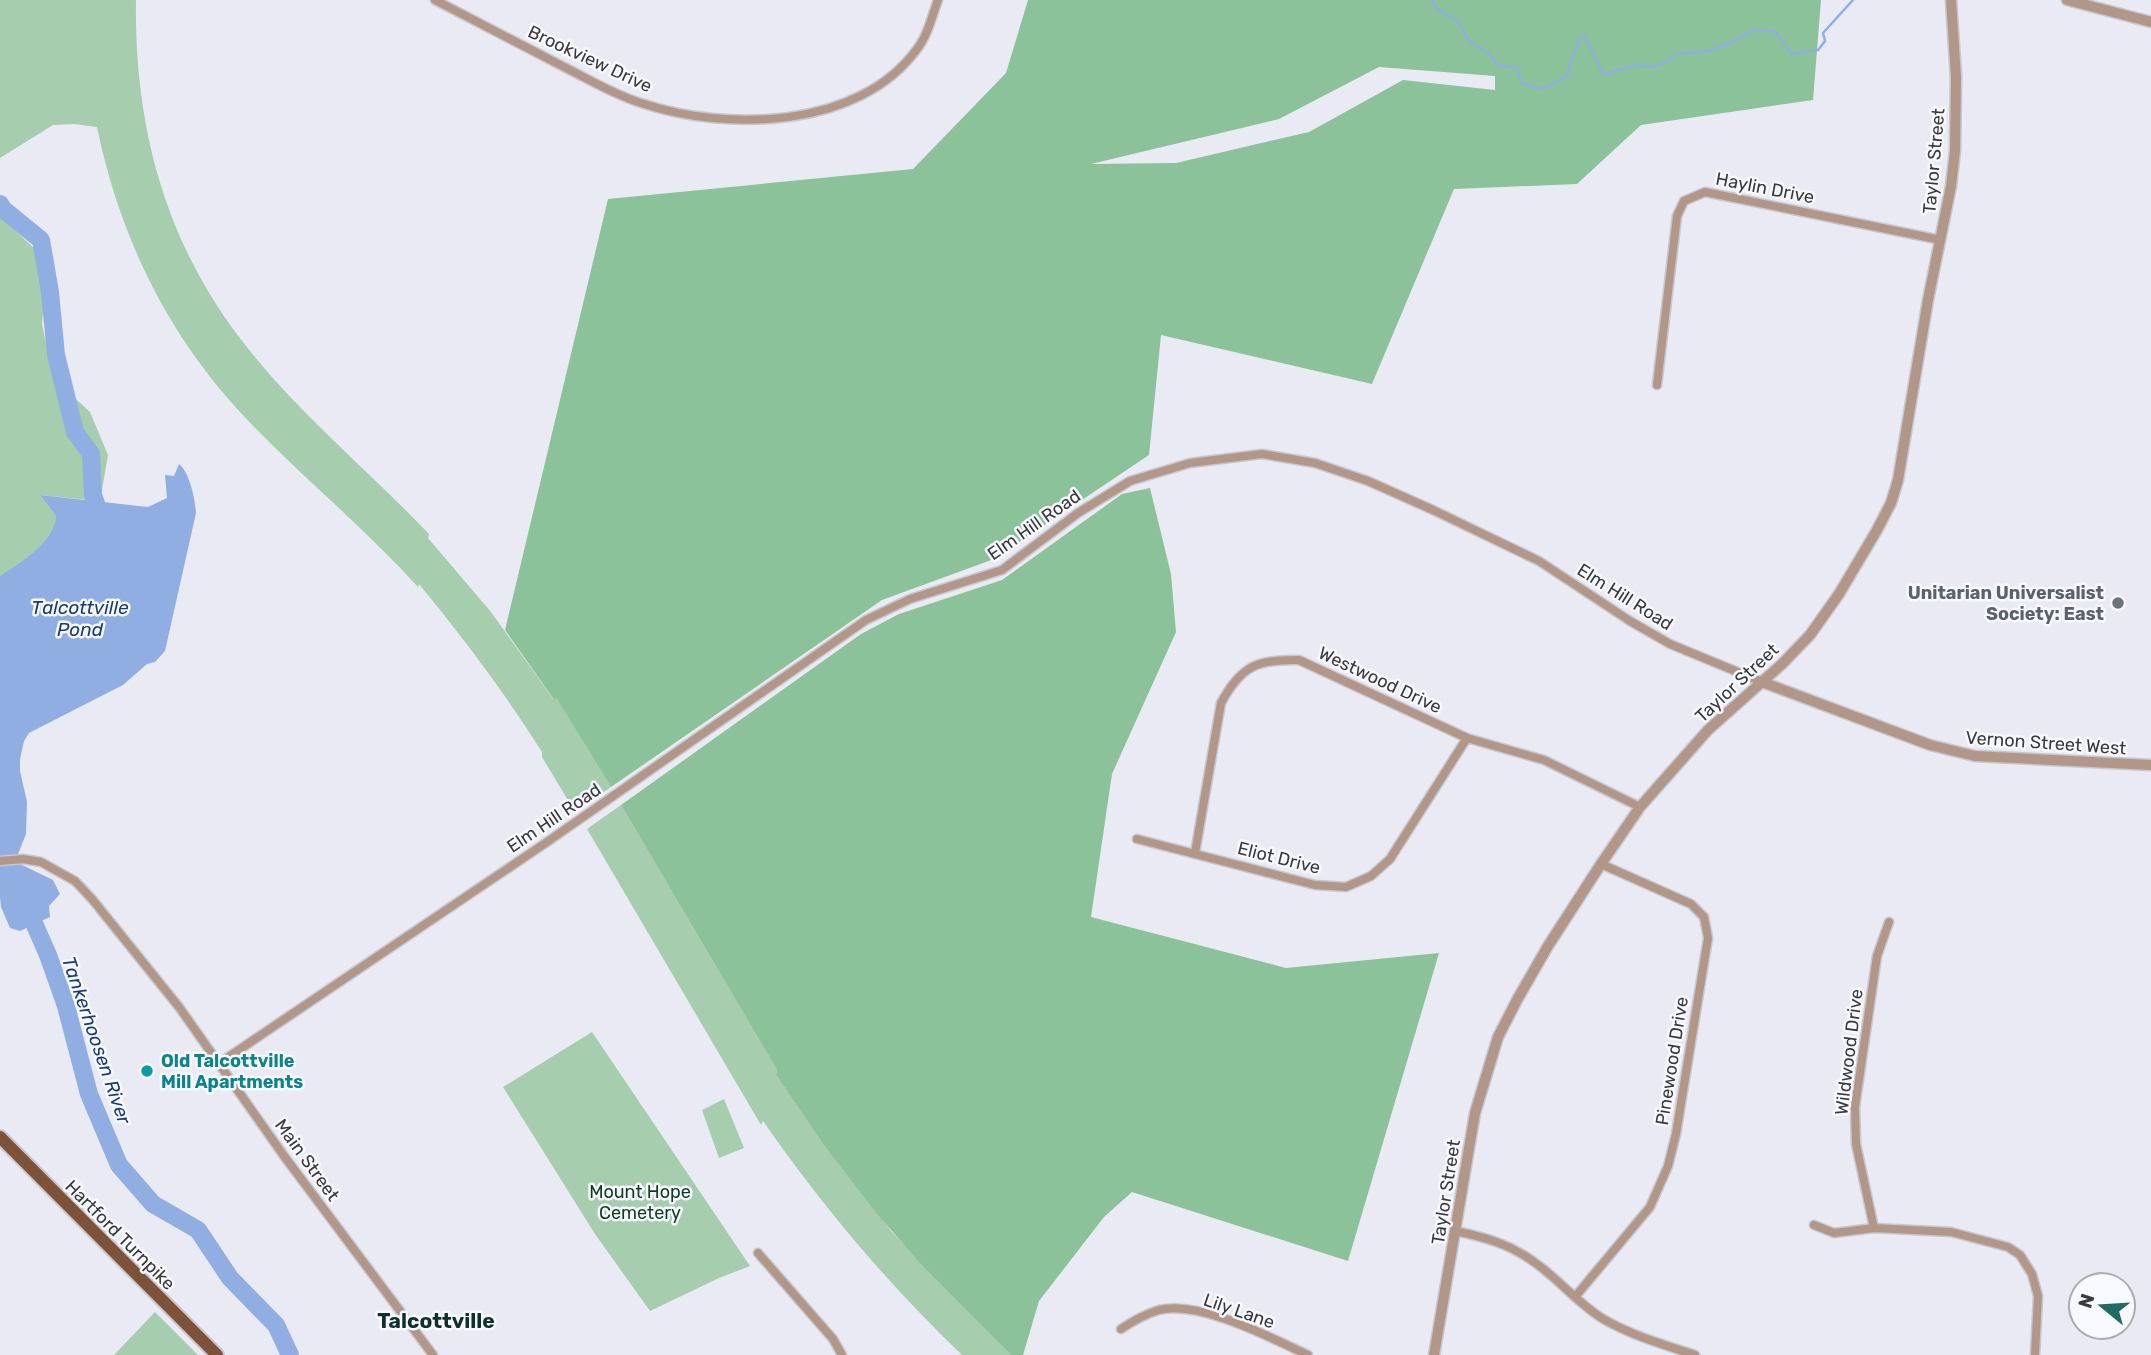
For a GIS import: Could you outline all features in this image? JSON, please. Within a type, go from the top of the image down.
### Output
[{"type":"main road","name":"Hartford Turnpike","points":[[0,1137],[216,1355]]},
{"type":"street","name":"Brookview Drive","points":[[435,0],[640,103],[675,112],[747,121],[815,112],[843,105],[870,91],[894,74],[918,48],[938,0]]},
{"type":"street","name":"Taylor Street","points":[[1434,1355],[1475,1113],[1498,1037],[1548,946],[1640,807],[1708,730],[1810,635],[1839,594],[1891,503],[1898,480],[1955,150],[1956,77],[1951,0]]},
{"type":"street","points":[[2067,0],[2151,22]]},
{"type":"street","name":"Haylin Drive","points":[[1657,385],[1677,216],[1685,201],[1705,192],[1941,240]]},
{"type":"street","name":"Elm Hill Road","points":[[218,1064],[547,842],[866,620],[910,599],[1002,570],[1105,495],[1130,481],[1190,463],[1262,454],[1315,463],[1368,481],[1539,561],[1670,644],[1862,719]]},
{"type":"street","name":"Westwood Drive","points":[[1195,853],[1221,703],[1233,681],[1252,666],[1272,659],[1299,660],[1467,738],[1544,760],[1640,807]]},
{"type":"street","name":"Vernon Street West","points":[[1862,719],[1930,746],[1975,756],[2151,765]]},
{"type":"street","name":"Eliot Drive","points":[[1137,839],[1315,886],[1346,887],[1371,876],[1390,859],[1467,738]]},
{"type":"street","name":"Main Street","points":[[0,860],[23,859],[51,866],[75,881],[92,899],[179,1007],[218,1064],[433,1355]]},
{"type":"street","name":"Pinewood Drive","points":[[1576,1297],[1650,1207],[1668,1166],[1676,1134],[1708,938],[1704,917],[1691,904],[1601,864]]},
{"type":"street","name":"Wildwood Drive","points":[[1874,1228],[1856,1144],[1855,1107],[1877,956],[1889,922]]},
{"type":"street","points":[[1814,1225],[1834,1233],[1874,1228],[1951,1232],[2008,1247],[2020,1255],[2032,1274],[2038,1296],[2035,1355]]},
{"type":"street","points":[[1455,1231],[1486,1237],[1513,1248],[1535,1262],[1603,1319],[1695,1355]]},
{"type":"street","points":[[758,1253],[834,1339],[842,1355]]},
{"type":"street","name":"Lily Lane","points":[[1121,1329],[1143,1315],[1180,1309],[1245,1326],[1308,1355]]},
{"type":"green space","points":[[0,0],[136,0],[141,95],[161,186],[197,271],[221,312],[250,351],[292,399],[429,534],[428,538],[491,612],[554,700],[556,696],[611,787],[575,812],[542,757],[542,752],[514,710],[470,648],[419,584],[418,587],[262,434],[214,381],[168,315],[149,280],[118,205],[97,127],[53,125],[0,158]]},
{"type":"green space","points":[[1028,0],[1821,0],[1813,100],[1641,125],[1577,184],[1454,189],[1372,384],[1161,335],[1149,455],[994,559],[882,600],[611,787],[556,697],[555,701],[505,630],[608,199],[913,169],[1006,73]],"holes":[[[1379,67],[1495,76],[1495,90],[1403,80],[1309,132],[1176,163],[1091,164],[1279,119]]]},
{"type":"green space","points":[[0,216],[38,252],[45,291],[42,324],[53,378],[90,412],[108,455],[100,501],[40,495],[56,516],[54,526],[42,544],[0,576]]},
{"type":"green space","points":[[1150,488],[1171,574],[1176,632],[1112,774],[1091,917],[1286,968],[1439,953],[1348,1261],[1132,1192],[1104,1217],[1039,1301],[1023,1355],[1011,1355],[921,1264],[878,1215],[825,1147],[776,1075],[777,1070],[621,805],[861,634],[899,614],[1002,580],[1122,494]]},
{"type":"green space","points":[[621,805],[777,1070],[776,1075],[825,1147],[892,1232],[1011,1355],[962,1355],[882,1272],[808,1183],[763,1121],[761,1125],[587,829]]},
{"type":"green space","name":"Mount Hope Cemetery","points":[[592,1032],[750,1266],[650,1311],[595,1234],[503,1087]]},
{"type":"green space","points":[[724,1099],[744,1148],[719,1158],[702,1110]]},
{"type":"green space","points":[[155,1312],[198,1355],[114,1355]]},
{"type":"water","name":"Talcottville Pond","points":[[179,464],[189,480],[196,513],[165,651],[155,662],[147,664],[123,685],[29,733],[24,741],[20,771],[27,802],[26,834],[18,854],[20,864],[53,880],[60,894],[49,906],[50,917],[20,931],[10,928],[1,907],[0,897],[0,576],[42,544],[54,526],[56,516],[40,495],[148,507],[167,498],[165,475],[174,476]]},
{"type":"waterway","points":[[1432,0],[1435,7],[1459,23],[1467,39],[1489,54],[1498,65],[1517,68],[1521,82],[1535,88],[1550,86],[1568,75],[1579,38],[1584,37],[1603,74],[1638,65],[1651,67],[1665,63],[1676,54],[1708,51],[1754,30],[1775,31],[1791,54],[1818,50],[1825,41],[1823,33],[1853,0]]},
{"type":"waterway","name":"Tankerhoosen River","points":[[0,204],[41,240],[50,292],[56,355],[75,432],[91,454],[93,495],[102,521]]},
{"type":"waterway","name":"Tankerhoosen River","points":[[26,905],[66,1006],[89,1094],[119,1165],[153,1204],[198,1230],[230,1278],[276,1325],[290,1355]]},
{"type":"place","name":"Unitarian Universalist Society: East","points":[[2118,603]]},
{"type":"place","name":"Old Talcottville Mill Apartments","points":[[147,1071]]},
{"type":"district","name":"Talcottville","points":[[436,1321]]}]
